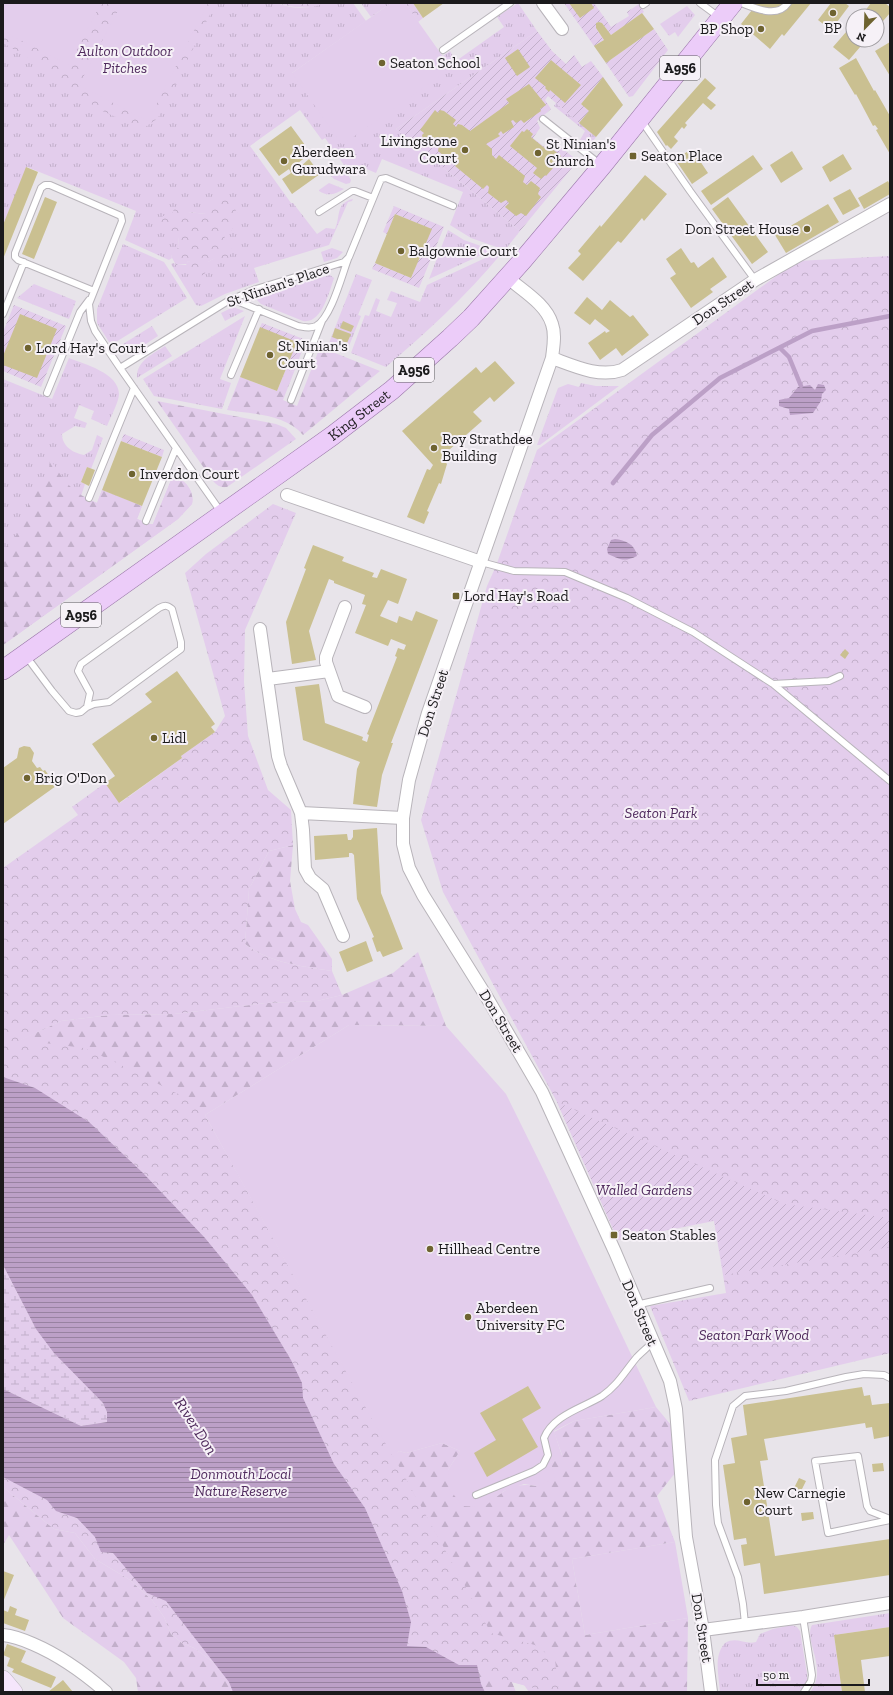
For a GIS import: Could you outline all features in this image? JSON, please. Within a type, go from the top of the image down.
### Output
[{"type":"main road","name":"King Street","points":[[3,670],[312,451],[392,390],[471,318],[508,278],[602,166],[733,3]]},
{"type":"street","points":[[543,3],[562,28]]},
{"type":"street","name":"Don Street","points":[[552,358],[591,371],[610,373],[622,370],[755,280],[890,204]]},
{"type":"street","name":"Don Street","points":[[508,278],[541,306],[548,315],[553,325],[554,336],[552,358],[428,713],[409,780],[403,818],[403,844],[409,868],[423,895],[486,996],[542,1092],[615,1252],[636,1304],[670,1380],[674,1395],[686,1537],[703,1630],[712,1692]]},
{"type":"street","points":[[287,495],[481,562]]},
{"type":"street","points":[[345,607],[326,657],[326,662],[338,696],[365,707]]},
{"type":"street","points":[[260,629],[278,756],[301,813],[305,869],[310,878],[323,889],[344,936]]},
{"type":"street","points":[[268,678],[329,671]]},
{"type":"street","points":[[301,813],[403,818]]},
{"type":"street","points":[[703,1630],[803,1617],[890,1603]]},
{"type":"street","points":[[3,1635],[23,1640],[52,1652],[71,1664],[106,1692]]},
{"type":"street","points":[[3,1679],[14,1692]]},
{"type":"lane","points":[[443,50],[510,3]]},
{"type":"lane","points":[[700,3],[720,18]]},
{"type":"lane","points":[[741,3],[773,12],[785,8],[788,3]]},
{"type":"lane","points":[[543,119],[602,166]]},
{"type":"lane","points":[[640,119],[755,280]]},
{"type":"lane","points":[[291,400],[379,182],[386,178],[454,206]]},
{"type":"lane","points":[[47,393],[80,312],[94,291],[122,221],[121,216],[50,185],[45,185],[41,188],[15,253],[17,259],[94,291]]},
{"type":"lane","points":[[319,212],[352,191],[372,198]]},
{"type":"lane","name":"St Ninian's Place","points":[[120,368],[221,304],[256,289],[341,263],[349,256]]},
{"type":"lane","points":[[3,314],[24,262]]},
{"type":"lane","points":[[90,298],[90,314],[95,332],[223,514]]},
{"type":"lane","points":[[232,299],[306,328],[317,325],[324,318]]},
{"type":"lane","points":[[231,375],[259,309]]},
{"type":"lane","points":[[89,498],[134,388]]},
{"type":"lane","points":[[146,521],[176,448]]},
{"type":"lane","points":[[481,562],[514,571],[565,572],[613,592],[694,632],[773,684],[890,781]]},
{"type":"lane","points":[[25,654],[52,691],[69,711],[76,713],[81,712],[87,706],[90,693],[78,671],[81,664],[160,608],[168,606],[172,609],[181,642],[181,649],[109,702],[87,706]]},
{"type":"lane","points":[[773,684],[829,681],[840,676]]},
{"type":"lane","points":[[636,1304],[710,1288]]},
{"type":"lane","points":[[476,1495],[534,1471],[543,1465],[548,1455],[544,1438],[549,1427],[602,1395],[625,1374],[638,1356],[653,1342]]},
{"type":"lane","points":[[745,1624],[744,1604],[738,1577],[724,1544],[718,1523],[716,1505],[715,1460],[732,1406],[745,1396],[786,1391],[846,1377],[864,1374],[884,1375],[890,1378]]},
{"type":"lane","points":[[858,1456],[867,1506],[870,1511],[890,1520],[828,1533],[815,1461],[858,1456]]},
{"type":"lane","points":[[803,1617],[812,1675],[811,1681],[804,1692]]},
{"type":"green space","points":[[327,2],[353,3],[366,21],[292,73],[451,68],[443,56],[450,51],[456,61],[504,27],[497,17],[518,3],[537,31],[396,129],[520,231],[505,250],[471,238],[450,225],[463,192],[382,159],[376,173],[362,167],[358,176],[352,173],[346,164],[344,165],[325,138],[322,140],[300,110],[250,146],[291,203],[293,203],[317,234],[326,228],[335,229],[341,207],[347,201],[353,199],[352,201],[348,202],[329,245],[254,268],[259,282],[225,294],[201,306],[196,305],[171,264],[186,265],[188,261],[203,263],[210,261],[219,252],[224,239],[224,231],[206,214],[188,212],[171,231],[178,237],[179,247],[169,260],[125,240],[136,211],[27,167],[3,225],[3,3],[277,3],[290,7],[301,8],[311,7]]},
{"type":"green space","name":"Aulton Outdoor Pitches","points":[[3,3],[215,4],[165,106],[157,119],[145,127],[129,123],[98,109],[72,90],[52,71],[3,43]]},
{"type":"green space","points":[[3,3],[101,3],[69,65],[3,31]]},
{"type":"green space","points":[[122,3],[208,3],[148,121],[79,85]]},
{"type":"green space","points":[[277,3],[325,3],[313,7],[301,8]]},
{"type":"green space","points":[[361,3],[391,3],[371,17]]},
{"type":"green space","points":[[391,3],[405,3],[451,68],[342,145],[292,73]]},
{"type":"green space","points":[[405,3],[413,3],[423,18],[418,22]]},
{"type":"green space","points":[[564,3],[594,3],[611,27],[629,16],[627,12],[639,4],[644,12],[611,35],[602,23],[596,23],[596,28],[604,40],[594,46]]},
{"type":"green space","points":[[687,6],[695,15],[678,37],[675,32],[669,36],[660,24]]},
{"type":"green space","points":[[654,29],[668,50],[633,96],[629,97],[606,63]]},
{"type":"green space","points":[[537,31],[552,51],[566,64],[574,55],[582,67],[591,61],[603,77],[581,104],[589,111],[579,123],[548,96],[545,100],[551,109],[537,121],[540,128],[533,138],[547,149],[553,141],[573,157],[576,163],[520,231],[396,129]]},
{"type":"green space","points":[[556,103],[596,137],[589,146],[580,140],[585,131],[554,106]]},
{"type":"green space","points":[[341,167],[344,168],[351,180],[350,183],[346,184],[334,179],[330,175]]},
{"type":"green space","points":[[329,183],[344,189],[332,194],[326,194],[319,191]]},
{"type":"green space","points":[[230,200],[239,216],[231,231],[224,231],[225,241],[232,250],[228,259],[218,260],[217,257],[208,262],[209,265],[204,275],[194,276],[189,265],[190,262],[188,261],[187,264],[176,265],[171,256],[179,247],[178,237],[175,237],[171,231],[163,232],[160,225],[163,216],[172,214],[175,207],[183,206],[188,212],[206,214],[212,201]]},
{"type":"green space","points":[[394,206],[444,227],[419,288],[372,269],[375,263],[411,278],[431,229],[395,214],[387,234],[383,232]]},
{"type":"green space","points":[[448,230],[464,240],[492,250],[429,279]]},
{"type":"green space","points":[[123,244],[164,262],[187,298],[111,345],[97,323],[97,309]]},
{"type":"green space","points":[[332,248],[343,252],[337,258],[324,262],[321,252]]},
{"type":"green space","points":[[496,253],[501,254],[460,299],[386,367],[351,353],[365,315],[369,316],[376,298],[380,300],[376,311],[391,317],[397,303],[387,300],[391,291],[420,302],[427,285]]},
{"type":"green space","name":"Seaton Park","points":[[890,256],[890,1353],[689,1401],[650,1306],[726,1293],[714,1221],[618,1240],[557,1102],[443,892],[421,820],[487,586],[496,566],[537,450],[797,261]]},
{"type":"green space","points":[[356,274],[372,280],[358,315],[361,316],[347,351],[329,343]]},
{"type":"green space","points":[[330,275],[334,278],[324,306],[315,318],[310,321],[303,321],[261,304],[256,299],[262,295]]},
{"type":"green space","points":[[34,284],[76,301],[69,319],[17,298]]},
{"type":"green space","name":"Lord Hay's Court","points":[[14,305],[66,326],[41,387],[3,371],[3,332]]},
{"type":"green space","points":[[233,307],[244,311],[225,321],[221,313]]},
{"type":"green space","points":[[245,316],[220,379],[231,383],[222,409],[154,396],[143,379]]},
{"type":"green space","points":[[262,323],[306,340],[294,372],[286,369],[260,327]]},
{"type":"green space","points":[[152,326],[158,336],[143,346],[132,351],[121,351],[115,349]]},
{"type":"green space","points":[[165,346],[172,356],[137,378],[137,372],[142,363]]},
{"type":"green space","points":[[320,347],[380,371],[303,435],[296,428],[278,419],[257,414],[227,410],[240,377],[277,391],[286,369],[294,372],[283,400],[297,406]]},
{"type":"green space","points":[[69,358],[100,370],[107,375],[113,380],[119,394],[116,406],[107,426],[91,419],[94,411],[79,405],[74,418],[87,423],[85,428],[75,426],[62,434],[64,442],[72,451],[84,455],[92,450],[97,435],[103,438],[91,469],[87,467],[81,482],[85,484],[81,496],[97,503],[102,490],[142,506],[137,519],[153,524],[171,480],[174,477],[185,483],[191,491],[193,499],[192,504],[178,519],[3,645],[3,379],[52,399]]},
{"type":"green space","points":[[581,383],[596,386],[619,386],[540,445],[537,445],[558,388],[568,384],[579,387]]},
{"type":"green space","points":[[157,401],[276,424],[286,428],[296,439],[227,487],[222,487],[213,480]]},
{"type":"green space","points":[[124,434],[164,450],[162,457],[121,441]]},
{"type":"green space","points":[[50,459],[69,486],[81,495],[97,503],[102,490],[142,506],[137,519],[150,524],[153,524],[172,478],[181,480],[188,486],[192,495],[192,504],[178,519],[3,645],[3,551],[22,528],[30,498],[45,479],[49,470]]},
{"type":"green space","name":"Donmouth Local Nature Reserve","points":[[273,504],[296,513],[245,630],[244,682],[248,736],[268,790],[291,810],[293,845],[269,851],[249,889],[245,944],[275,960],[332,971],[342,995],[317,1001],[266,1003],[174,1014],[110,1015],[61,1021],[21,1040],[84,1048],[188,1099],[205,1115],[491,1633],[535,1645],[555,1660],[559,1692],[544,1692],[458,1665],[217,1665],[194,1648],[182,1643],[171,1634],[164,1617],[152,1600],[130,1580],[95,1559],[75,1533],[54,1529],[3,1487],[3,1389],[81,1426],[107,1422],[107,1412],[103,1403],[54,1353],[36,1329],[3,1265],[3,868],[78,815],[72,807],[105,783],[120,803],[215,732],[225,716],[185,573],[206,554]]},
{"type":"green space","points":[[293,845],[290,881],[295,909],[301,922],[308,925],[332,959],[332,971],[275,960],[245,944],[249,889],[269,851]]},
{"type":"green space","points":[[418,952],[446,1026],[349,1025],[205,1115],[197,1129],[224,1150],[392,1456],[399,1451],[406,1453],[442,1443],[460,1451],[448,1470],[484,1506],[508,1489],[521,1485],[537,1486],[551,1463],[562,1455],[554,1432],[574,1421],[656,1407],[671,1425],[675,1473],[657,1496],[675,1542],[572,1559],[585,1635],[688,1618],[687,1692],[529,1692],[524,1685],[512,1682],[516,1692],[473,1692],[3,1037],[20,1040],[61,1021],[110,1015],[174,1014],[266,1003],[317,1001],[342,995],[393,973]]},
{"type":"green space","name":"Hillhead Centre","points":[[349,1025],[446,1026],[506,1094],[656,1407],[574,1421],[554,1431],[562,1456],[551,1463],[555,1479],[537,1486],[524,1484],[504,1491],[484,1507],[463,1506],[449,1489],[448,1470],[460,1451],[442,1443],[406,1453],[399,1451],[393,1457],[205,1115]]},
{"type":"green space","name":"Walled Gardens","points":[[557,1102],[784,1204],[890,1218],[890,1247],[724,1275],[714,1220],[618,1240]]},
{"type":"green space","points":[[3,1265],[36,1329],[103,1403],[107,1412],[107,1422],[81,1426],[3,1389]]},
{"type":"green space","points":[[3,1487],[54,1529],[75,1533],[95,1559],[130,1580],[152,1600],[164,1617],[171,1634],[182,1643],[194,1648],[217,1665],[240,1692],[138,1692],[136,1678],[124,1662],[63,1618],[9,1535],[3,1545]]},
{"type":"green space","points":[[675,1542],[688,1618],[585,1635],[572,1559]]},
{"type":"green space","points":[[890,1613],[890,1627],[834,1635],[842,1692],[810,1692],[815,1683],[817,1674],[817,1665],[810,1632],[812,1625]]},
{"type":"green space","points":[[792,1625],[797,1627],[800,1631],[807,1674],[807,1681],[799,1692],[720,1692],[718,1660],[721,1648],[725,1643],[733,1640],[752,1643],[756,1642],[760,1634],[773,1629]]},
{"type":"water","points":[[818,384],[824,385],[826,390],[822,394],[821,401],[813,413],[790,415],[789,409],[779,406],[779,400],[789,398],[798,387],[810,385],[815,390]]},
{"type":"water","points":[[615,539],[629,543],[634,548],[637,556],[622,560],[608,554],[607,549],[611,540]]},
{"type":"water","name":"Donmouth Local Nature Reserve","points":[[3,1077],[35,1088],[89,1122],[143,1173],[205,1238],[252,1295],[291,1360],[302,1383],[303,1398],[334,1464],[365,1508],[402,1591],[411,1622],[407,1646],[426,1647],[459,1665],[477,1665],[481,1684],[485,1692],[233,1692],[229,1682],[166,1601],[147,1593],[113,1553],[101,1552],[95,1537],[77,1518],[56,1511],[47,1500],[3,1477],[3,1389],[81,1426],[107,1422],[107,1412],[103,1403],[54,1353],[36,1329],[3,1265]]},
{"type":"building","points":[[413,3],[444,3],[423,18]]},
{"type":"building","points":[[569,3],[591,3],[594,8],[580,18]]},
{"type":"building","name":"BP","points":[[756,3],[811,3],[784,36],[782,34],[770,49],[741,24]]},
{"type":"building","name":"BP","points":[[831,3],[845,3],[849,6],[845,8],[845,11],[831,30],[818,20]]},
{"type":"building","points":[[871,3],[885,3],[890,7],[890,13],[885,19],[885,8],[867,8]]},
{"type":"building","points":[[642,13],[654,29],[606,63],[594,46],[604,40],[596,28],[596,23],[602,23],[611,35]]},
{"type":"building","points":[[845,33],[845,48],[859,48],[849,60],[833,47]]},
{"type":"building","points":[[890,42],[890,76],[875,51],[880,48],[885,48],[885,45]]},
{"type":"building","points":[[518,49],[530,67],[517,76],[505,58]]},
{"type":"building","points":[[856,58],[890,116],[890,154],[876,130],[878,129],[875,125],[873,126],[856,94],[855,95],[839,68]]},
{"type":"building","points":[[551,60],[581,85],[565,103],[550,90],[549,92],[545,88],[546,87],[535,78]]},
{"type":"building","points":[[603,77],[623,105],[596,137],[579,123],[589,111],[581,104]]},
{"type":"building","points":[[705,78],[716,88],[707,98],[716,105],[711,110],[703,103],[685,123],[687,125],[684,129],[682,127],[674,137],[678,141],[671,149],[667,145],[666,146],[657,132]]},
{"type":"building","name":"Livingstone Court","points":[[529,84],[546,105],[540,109],[541,111],[524,123],[521,120],[516,123],[513,120],[511,121],[514,127],[503,134],[501,131],[498,134],[500,136],[486,144],[492,149],[492,155],[496,159],[499,155],[525,176],[523,182],[527,185],[531,181],[540,188],[538,194],[541,197],[526,216],[521,213],[516,216],[505,207],[509,203],[506,200],[501,203],[488,193],[489,187],[487,185],[483,189],[455,166],[459,162],[456,160],[451,162],[438,151],[439,145],[436,143],[433,147],[423,139],[422,135],[424,133],[420,130],[435,110],[438,113],[440,110],[444,111],[456,120],[453,124],[456,127],[458,124],[462,125],[470,131],[509,103],[506,99]]},
{"type":"building","name":"Aberdeen Gurudwara","points":[[291,126],[305,145],[301,147],[307,156],[298,163],[301,166],[309,159],[320,174],[292,194],[282,179],[291,173],[289,169],[279,176],[259,149]]},
{"type":"building","name":"St Ninian's Church","points":[[527,129],[533,134],[531,137],[547,150],[550,147],[561,156],[558,160],[559,161],[546,176],[545,175],[541,179],[533,173],[537,168],[510,146],[522,131],[524,132]]},
{"type":"building","points":[[692,149],[708,173],[692,184],[675,159]]},
{"type":"building","points":[[792,151],[803,169],[781,183],[770,165]]},
{"type":"building","points":[[843,154],[852,169],[830,182],[822,167]]},
{"type":"building","points":[[753,155],[763,169],[711,205],[701,191]]},
{"type":"building","points":[[26,167],[38,172],[3,259],[3,225]]},
{"type":"building","points":[[645,175],[667,194],[644,221],[642,218],[621,243],[618,241],[583,281],[568,268],[581,254],[578,251],[600,225],[601,227]]},
{"type":"building","points":[[888,181],[890,185],[890,194],[864,209],[858,198]]},
{"type":"building","points":[[850,189],[860,206],[843,215],[833,198]]},
{"type":"building","points":[[45,197],[57,202],[34,259],[22,254]]},
{"type":"building","points":[[728,197],[768,252],[752,264],[712,209]]},
{"type":"building","name":"Don Street House","points":[[828,204],[839,222],[786,253],[775,235]]},
{"type":"building","name":"Balgownie Court","points":[[395,214],[432,229],[411,278],[375,263]]},
{"type":"building","points":[[681,248],[691,263],[694,262],[698,268],[713,257],[727,277],[710,289],[713,292],[691,308],[670,278],[676,274],[666,259]]},
{"type":"building","points":[[587,297],[602,310],[610,300],[630,317],[633,315],[649,335],[622,356],[616,348],[600,360],[588,343],[605,331],[606,333],[610,331],[595,319],[590,325],[574,313]]},
{"type":"building","name":"Lord Hay's Court","points":[[20,314],[57,329],[37,378],[3,365],[3,356]]},
{"type":"building","points":[[343,321],[354,326],[351,332],[340,328]]},
{"type":"building","name":"St Ninian's Court","points":[[260,327],[297,342],[277,391],[240,377]]},
{"type":"building","points":[[335,328],[351,334],[347,343],[332,337]]},
{"type":"building","name":"Roy Strathdee Building","points":[[495,361],[515,383],[494,402],[490,397],[473,412],[482,421],[441,457],[447,464],[441,484],[439,483],[427,511],[429,512],[424,524],[407,517],[427,469],[430,470],[433,465],[402,431],[476,367],[481,373]]},
{"type":"building","name":"Inverdon Court","points":[[121,441],[162,457],[142,506],[102,490]]},
{"type":"building","points":[[87,467],[95,470],[89,486],[81,482]]},
{"type":"building","points":[[313,545],[344,557],[342,561],[374,573],[372,577],[377,578],[381,569],[407,579],[398,604],[388,600],[380,616],[397,623],[399,616],[412,621],[416,611],[438,620],[391,743],[393,743],[382,775],[377,807],[353,804],[357,769],[360,762],[303,740],[295,687],[319,684],[325,723],[363,737],[362,740],[367,742],[369,735],[367,734],[397,657],[395,656],[398,648],[404,650],[406,645],[391,639],[388,646],[355,633],[366,605],[362,604],[365,595],[334,583],[334,581],[329,579],[309,631],[316,660],[292,664],[286,622],[306,569],[304,568]]},
{"type":"building","points":[[845,649],[849,653],[845,659],[840,655]]},
{"type":"building","name":"Lidl","points":[[177,671],[215,724],[211,727],[215,732],[181,756],[182,758],[119,803],[105,783],[115,776],[92,744],[152,702],[145,694]]},
{"type":"building","name":"Brig O'Don","points":[[24,746],[30,747],[34,753],[32,761],[37,768],[40,767],[43,771],[45,770],[56,786],[3,824],[3,768],[17,758],[19,748]]},
{"type":"building","points":[[377,828],[381,893],[403,949],[383,957],[380,951],[377,952],[372,938],[374,937],[357,899],[354,855],[349,853],[349,857],[315,860],[314,836],[347,834],[348,840],[351,840],[353,837],[353,830]]},
{"type":"building","points":[[366,941],[373,961],[347,972],[339,952]]},
{"type":"building","points":[[528,1386],[541,1408],[522,1419],[538,1447],[487,1477],[474,1453],[496,1440],[480,1413]]},
{"type":"building","name":"New Carnegie Court","points":[[862,1387],[864,1396],[870,1395],[872,1405],[890,1403],[890,1436],[874,1439],[872,1427],[866,1428],[865,1423],[764,1439],[768,1460],[760,1461],[775,1556],[890,1539],[890,1575],[764,1594],[760,1563],[744,1566],[741,1545],[747,1544],[746,1538],[734,1540],[723,1465],[735,1463],[731,1438],[747,1435],[743,1405]]},
{"type":"building","points":[[883,1463],[884,1471],[873,1472],[872,1464]]},
{"type":"building","points":[[799,1478],[806,1481],[801,1491],[794,1488]]},
{"type":"building","points":[[813,1512],[814,1519],[802,1521],[801,1513]]},
{"type":"building","points":[[3,1571],[14,1575],[3,1602]]},
{"type":"building","points":[[10,1606],[17,1609],[15,1615],[29,1620],[25,1631],[3,1623],[3,1610],[8,1612]]},
{"type":"building","points":[[890,1627],[890,1656],[861,1660],[865,1692],[842,1692],[834,1635]]},
{"type":"building","points":[[7,1644],[26,1651],[21,1662],[56,1677],[51,1688],[12,1672],[14,1669],[7,1666],[10,1658],[3,1655]]},
{"type":"building","points":[[63,1680],[73,1692],[48,1692]]},
{"type":"waterway","points":[[613,483],[652,435],[720,378],[812,331],[890,316]]},
{"type":"waterway","points":[[780,348],[789,357],[801,386]]},
{"type":"place","name":"BP","points":[[833,13]]},
{"type":"place","name":"BP Shop","points":[[761,29]]},
{"type":"place","name":"Seaton School","points":[[382,63]]},
{"type":"place","name":"Livingstone Court","points":[[465,150]]},
{"type":"place","name":"St Ninian's Church","points":[[538,153]]},
{"type":"place","name":"Seaton Place","points":[[633,156]]},
{"type":"place","name":"Aberdeen Gurudwara","points":[[284,161]]},
{"type":"place","name":"Don Street House","points":[[807,229]]},
{"type":"place","name":"Balgownie Court","points":[[401,251]]},
{"type":"place","name":"Lord Hay's Court","points":[[28,348]]},
{"type":"place","name":"St Ninian's Court","points":[[270,355]]},
{"type":"place","name":"Roy Strathdee Building","points":[[434,448]]},
{"type":"place","name":"Inverdon Court","points":[[132,474]]},
{"type":"place","name":"Lord Hay's Road","points":[[456,596]]},
{"type":"place","name":"Lidl","points":[[154,738]]},
{"type":"place","name":"Brig O'Don","points":[[27,778]]},
{"type":"place","name":"Seaton Stables","points":[[614,1235]]},
{"type":"place","name":"Hillhead Centre","points":[[430,1249]]},
{"type":"place","name":"Aberdeen University FC","points":[[468,1317]]},
{"type":"place","name":"New Carnegie Court","points":[[747,1502]]},
{"type":"park label","name":"Seaton Park Wood","points":[[754,1335]]},
{"type":"water label","name":"River Don","points":[[196,1426]]}]
